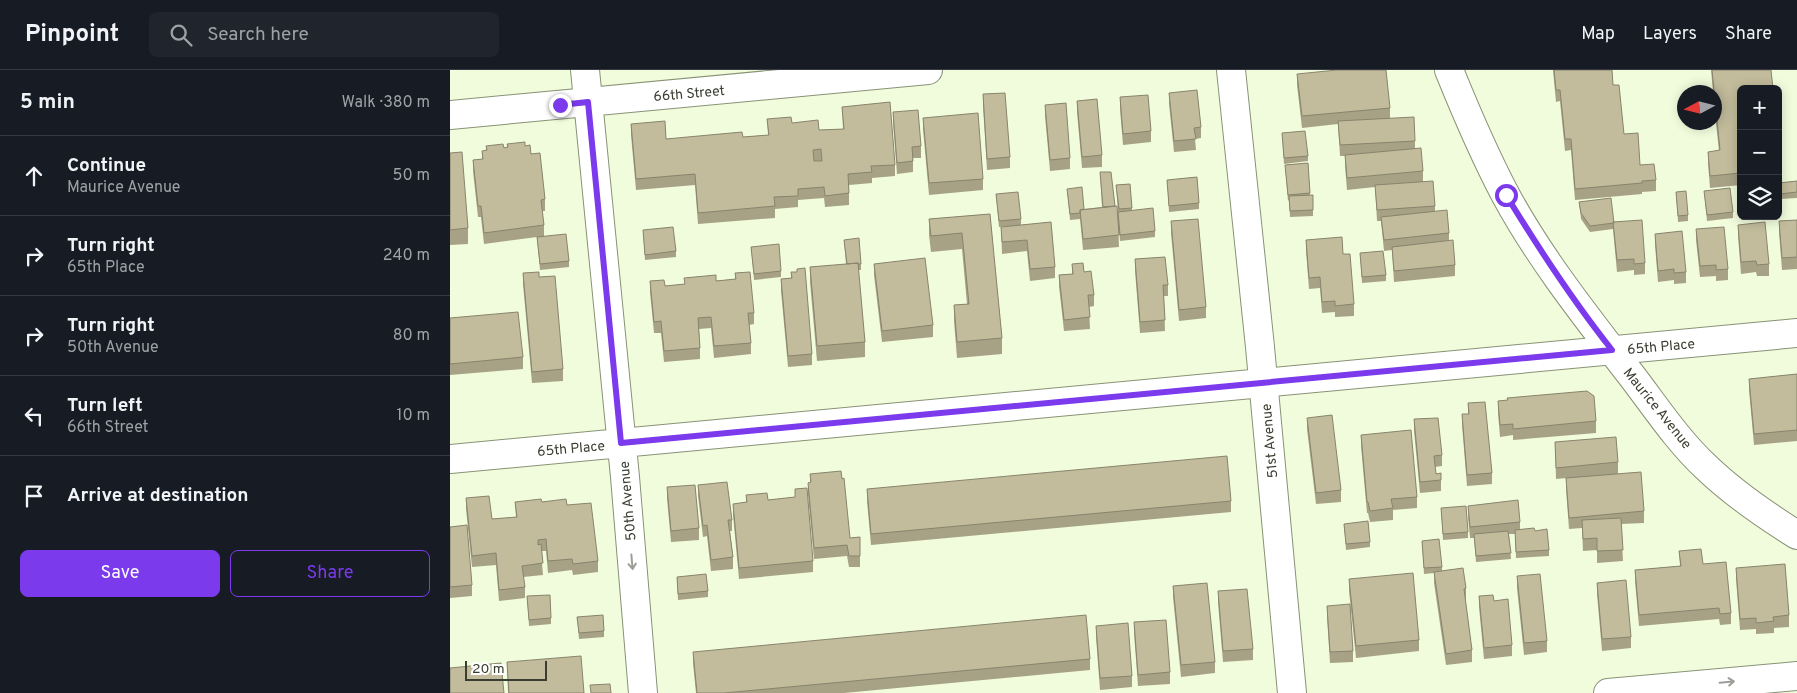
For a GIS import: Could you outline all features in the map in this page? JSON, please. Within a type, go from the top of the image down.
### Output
[{"type":"street","name":"50th Avenue","points":[[585,70],[644,693]]},
{"type":"street","name":"66th Street","points":[[450,115],[928,70]]},
{"type":"street","name":"51st Avenue","points":[[1231,70],[1292,693]]},
{"type":"street","name":"Maurice Avenue","points":[[1449,70],[1474,132],[1506,195],[1542,254],[1584,316],[1676,433],[1706,467],[1757,510],[1797,535]]},
{"type":"street","name":"65th Place","points":[[450,459],[1797,333]]},
{"type":"street","points":[[1608,693],[1797,676]]},
{"type":"building","points":[[1337,70],[1386,70],[1390,108],[1302,116],[1297,74]]},
{"type":"building","points":[[1554,70],[1612,70],[1613,85],[1619,85],[1624,134],[1638,133],[1640,165],[1654,164],[1656,180],[1575,189],[1571,139],[1565,139],[1560,90],[1556,90]]},
{"type":"building","points":[[1712,70],[1771,70],[1773,85],[1737,85],[1737,173],[1710,176],[1708,152],[1720,150],[1718,130],[1722,130],[1722,85],[1714,85]]},
{"type":"building","points":[[1197,90],[1201,127],[1194,128],[1196,139],[1174,141],[1169,93]]},
{"type":"building","points":[[1005,93],[1010,157],[987,159],[983,94]]},
{"type":"building","points":[[1148,95],[1151,131],[1123,134],[1120,97]]},
{"type":"building","points":[[1097,99],[1102,155],[1082,157],[1077,101]]},
{"type":"building","points":[[890,102],[895,165],[871,166],[872,172],[848,174],[849,193],[825,196],[824,187],[798,189],[798,196],[774,197],[775,206],[698,213],[695,174],[636,179],[631,124],[665,121],[666,139],[742,132],[743,137],[769,135],[767,119],[791,117],[792,123],[818,120],[819,130],[844,129],[842,107]],"holes":[[[821,149],[822,161],[814,161],[813,150]]]},
{"type":"building","points":[[1066,103],[1070,158],[1050,160],[1045,105]]},
{"type":"building","points":[[918,110],[921,146],[912,147],[913,161],[897,163],[893,112]]},
{"type":"building","points":[[978,113],[983,179],[929,183],[923,118]]},
{"type":"building","points":[[1414,117],[1415,141],[1340,145],[1338,121]]},
{"type":"building","points":[[1305,131],[1308,156],[1284,158],[1282,133]]},
{"type":"building","points":[[525,142],[525,146],[530,145],[531,154],[540,153],[545,199],[541,200],[544,225],[484,233],[481,206],[478,206],[473,160],[483,159],[482,151],[487,150],[486,146],[503,144],[504,148],[508,147],[507,144]]},
{"type":"building","points":[[1421,148],[1423,171],[1347,178],[1345,155]]},
{"type":"building","points":[[462,152],[468,228],[450,230],[450,153]]},
{"type":"building","points":[[1308,163],[1310,193],[1288,195],[1285,165]]},
{"type":"building","points":[[1100,172],[1111,172],[1115,206],[1103,207]]},
{"type":"building","points":[[1197,177],[1199,203],[1169,206],[1167,180]]},
{"type":"building","points":[[1433,181],[1435,206],[1377,210],[1375,185]]},
{"type":"building","points":[[1797,181],[1797,192],[1782,194],[1782,183]]},
{"type":"building","points":[[1130,184],[1132,208],[1119,209],[1116,185]]},
{"type":"building","points":[[1082,187],[1084,209],[1080,210],[1080,213],[1070,214],[1067,189]]},
{"type":"building","points":[[1730,188],[1733,212],[1707,215],[1704,191]]},
{"type":"building","points":[[1686,191],[1688,215],[1678,216],[1676,192]]},
{"type":"building","points":[[1018,192],[1021,219],[999,221],[996,194]]},
{"type":"building","points":[[1313,195],[1313,210],[1290,211],[1289,196]]},
{"type":"building","points":[[1611,198],[1614,223],[1590,226],[1581,213],[1579,202]]},
{"type":"building","points":[[1117,206],[1119,235],[1083,239],[1080,210]]},
{"type":"building","points":[[1153,208],[1155,231],[1120,235],[1118,212]]},
{"type":"building","points":[[1447,210],[1449,233],[1384,240],[1381,217]]},
{"type":"building","points":[[990,214],[1002,338],[957,342],[954,305],[969,304],[962,233],[931,236],[929,219]]},
{"type":"building","points":[[1198,219],[1206,307],[1179,310],[1171,221]]},
{"type":"building","points":[[1642,220],[1645,263],[1634,264],[1634,259],[1617,260],[1613,222]]},
{"type":"building","points":[[1797,220],[1797,257],[1782,258],[1779,221]]},
{"type":"building","points":[[1051,222],[1055,267],[1030,269],[1027,240],[1002,242],[1001,227]]},
{"type":"building","points":[[1765,222],[1769,264],[1757,265],[1756,261],[1741,262],[1738,225]]},
{"type":"building","points":[[673,227],[676,251],[645,255],[643,230]]},
{"type":"building","points":[[1724,227],[1728,269],[1716,270],[1716,265],[1700,266],[1696,229]]},
{"type":"building","points":[[1682,231],[1686,272],[1674,273],[1674,269],[1658,271],[1655,234]]},
{"type":"building","points":[[566,234],[569,261],[540,264],[537,237]]},
{"type":"building","points":[[1342,237],[1343,254],[1350,254],[1354,304],[1335,306],[1335,301],[1322,302],[1320,277],[1309,278],[1306,240]]},
{"type":"building","points":[[859,238],[861,264],[847,264],[844,240]]},
{"type":"building","points":[[1453,240],[1455,265],[1394,271],[1392,247]]},
{"type":"building","points":[[779,244],[781,271],[754,274],[751,247]]},
{"type":"building","points":[[1383,251],[1386,275],[1362,277],[1360,253]]},
{"type":"building","points":[[1165,257],[1168,285],[1163,285],[1165,320],[1140,322],[1135,259]]},
{"type":"building","points":[[925,258],[933,325],[882,331],[874,264]]},
{"type":"building","points":[[858,263],[865,342],[817,346],[810,267]]},
{"type":"building","points":[[1083,263],[1084,272],[1091,271],[1094,295],[1088,295],[1090,317],[1064,320],[1059,275],[1073,274],[1072,264]]},
{"type":"building","points":[[805,268],[812,354],[788,356],[781,279],[792,278],[791,272],[797,272],[797,269]]},
{"type":"building","points":[[539,272],[539,277],[555,276],[563,369],[532,372],[523,273]]},
{"type":"building","points":[[750,272],[754,313],[748,313],[751,343],[714,346],[711,317],[698,318],[700,348],[664,351],[661,321],[654,322],[650,281],[664,280],[665,286],[685,284],[684,278],[716,275],[716,281],[736,279],[735,273]]},
{"type":"building","points":[[518,312],[523,357],[450,364],[450,318]]},
{"type":"building","points":[[1797,374],[1797,430],[1754,434],[1749,379]]},
{"type":"building","points":[[1587,391],[1594,396],[1596,421],[1513,429],[1513,424],[1500,425],[1498,401],[1508,400],[1507,398]]},
{"type":"building","points":[[1485,402],[1492,473],[1467,475],[1462,414],[1469,414],[1468,403]]},
{"type":"building","points":[[1332,415],[1341,490],[1316,493],[1307,418]]},
{"type":"building","points":[[1438,418],[1442,455],[1434,456],[1436,474],[1441,473],[1441,480],[1420,482],[1414,419]]},
{"type":"building","points":[[1411,430],[1417,497],[1391,499],[1393,508],[1370,511],[1367,502],[1361,435]]},
{"type":"building","points":[[1616,437],[1618,462],[1556,468],[1555,442]]},
{"type":"building","points":[[1227,456],[1231,501],[871,534],[867,489]]},
{"type":"building","points":[[841,471],[842,479],[844,478],[850,538],[860,537],[860,556],[849,556],[847,545],[814,548],[808,483],[811,482],[810,474]]},
{"type":"building","points":[[1641,472],[1644,511],[1569,518],[1566,478]]},
{"type":"building","points":[[727,482],[732,520],[728,520],[733,557],[711,560],[707,525],[703,526],[698,485]]},
{"type":"building","points":[[695,485],[699,528],[671,531],[667,487]]},
{"type":"building","points":[[807,488],[813,561],[739,568],[733,504],[747,502],[746,495],[767,493],[768,500],[795,497],[795,489]]},
{"type":"building","points":[[489,496],[492,519],[517,517],[515,502],[541,499],[542,502],[566,499],[567,505],[591,503],[598,561],[573,564],[572,559],[548,561],[546,539],[538,540],[538,545],[541,544],[543,563],[522,566],[525,587],[499,590],[496,553],[472,556],[466,498]]},
{"type":"building","points":[[1518,500],[1520,522],[1470,527],[1468,506]]},
{"type":"building","points":[[1466,506],[1468,532],[1443,534],[1441,508]]},
{"type":"building","points":[[1621,518],[1623,550],[1597,551],[1597,538],[1583,539],[1582,520]]},
{"type":"building","points":[[1368,521],[1370,542],[1346,544],[1344,524]]},
{"type":"building","points":[[467,525],[472,585],[450,587],[450,527]]},
{"type":"building","points":[[1534,528],[1535,531],[1547,529],[1549,550],[1516,552],[1515,530]]},
{"type":"building","points":[[1508,531],[1511,553],[1476,556],[1474,534]]},
{"type":"building","points":[[1439,539],[1442,567],[1424,568],[1422,541]]},
{"type":"building","points":[[1701,549],[1703,564],[1726,562],[1731,613],[1720,614],[1719,608],[1639,615],[1635,570],[1681,566],[1679,551]]},
{"type":"building","points":[[1785,564],[1789,615],[1773,617],[1774,621],[1756,623],[1756,618],[1740,619],[1736,568]]},
{"type":"building","points":[[1463,568],[1472,650],[1446,654],[1434,572]]},
{"type":"building","points":[[1413,573],[1419,640],[1356,646],[1349,579]]},
{"type":"building","points":[[706,574],[708,591],[678,594],[677,577]]},
{"type":"building","points":[[1540,574],[1547,641],[1524,643],[1517,576]]},
{"type":"building","points":[[1626,580],[1631,637],[1602,639],[1597,583]]},
{"type":"building","points":[[1207,583],[1215,662],[1181,665],[1173,586]]},
{"type":"building","points":[[1247,589],[1253,649],[1223,651],[1218,591]]},
{"type":"building","points":[[550,595],[551,618],[529,620],[527,596]]},
{"type":"building","points":[[1493,595],[1494,601],[1508,599],[1512,645],[1484,648],[1479,596]]},
{"type":"building","points":[[1350,604],[1353,651],[1330,652],[1327,606]]},
{"type":"building","points":[[603,615],[604,631],[579,633],[577,617]]},
{"type":"building","points":[[1086,615],[1090,659],[724,693],[697,693],[693,652]]},
{"type":"building","points":[[1166,620],[1170,672],[1138,675],[1134,622]]},
{"type":"building","points":[[1128,623],[1132,676],[1100,678],[1096,626]]},
{"type":"building","points":[[581,656],[584,693],[509,693],[507,662]]},
{"type":"building","points":[[501,663],[504,693],[450,693],[450,668]]},
{"type":"building","points":[[610,684],[611,693],[591,693],[590,685]]},
{"type":"route","points":[[560,105],[588,102],[621,443],[1612,350],[1584,316],[1542,254],[1506,195]]}]
